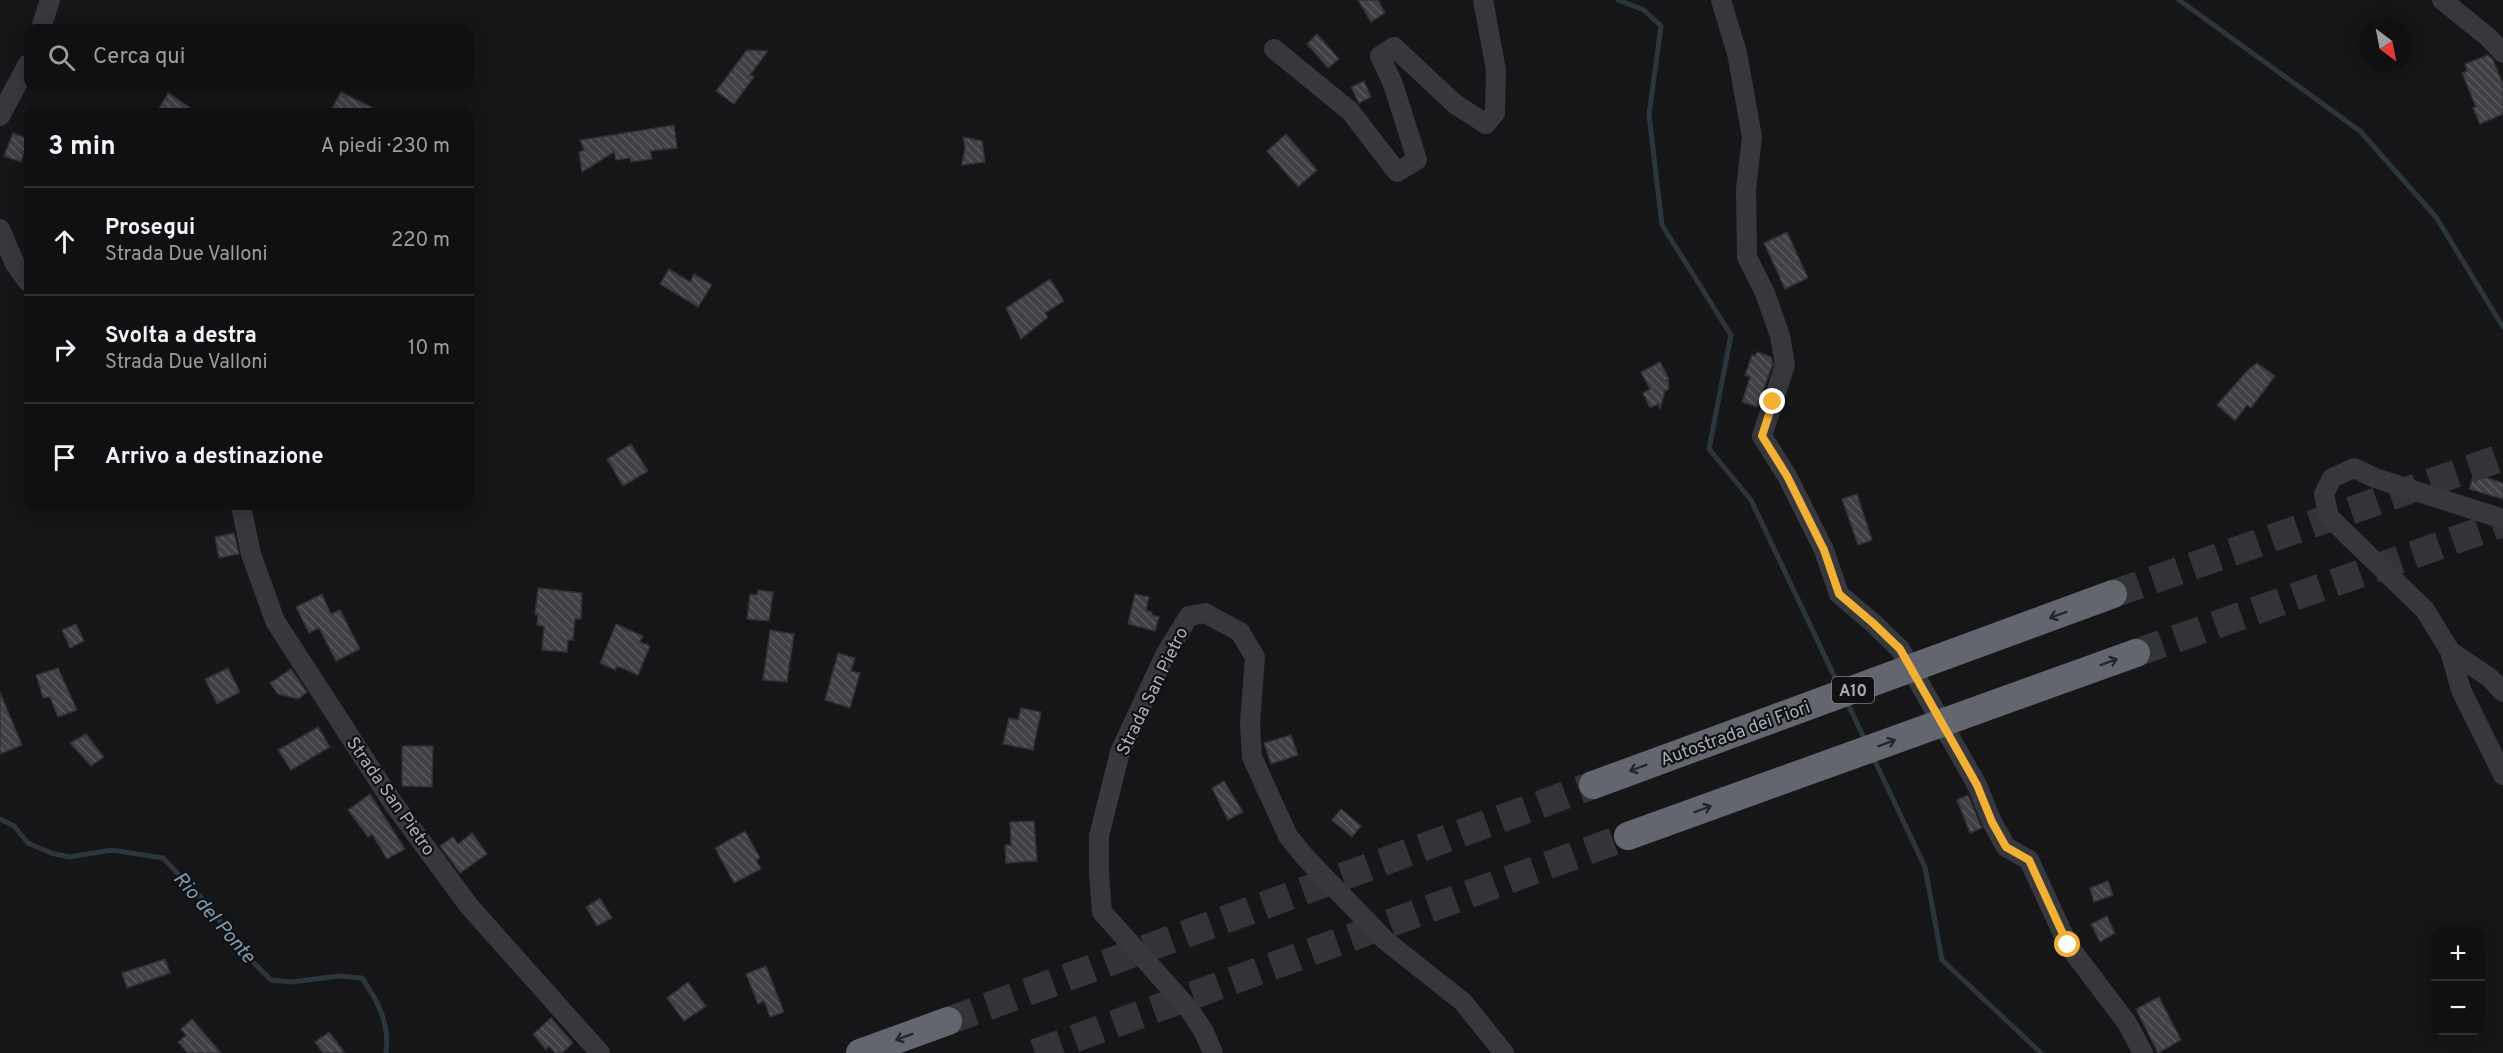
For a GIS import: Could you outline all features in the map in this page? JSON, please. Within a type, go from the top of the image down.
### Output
[{"type":"highway","name":"Autostrada dei Fiori","points":[[1593,785],[2113,594]]},
{"type":"highway","points":[[1628,836],[2136,653]]},
{"type":"highway","points":[[860,1053],[948,1021]]},
{"type":"street","points":[[42,24],[50,0]]},
{"type":"street","points":[[1274,49],[1350,111],[1397,172],[1417,160],[1393,84],[1380,56],[1394,47],[1455,104],[1486,124],[1495,113],[1496,70],[1483,0]]},
{"type":"street","points":[[1721,0],[1737,53],[1752,137],[1746,189],[1747,257],[1765,293],[1780,336],[1785,365],[1762,436],[1787,476],[1824,550],[1839,594],[1900,649],[1977,785],[1992,822],[2006,847],[2029,860],[2068,945],[2120,1013],[2143,1053]]},
{"type":"street","points":[[2442,0],[2488,37],[2503,53]]},
{"type":"street","points":[[0,116],[24,71]]},
{"type":"street","points":[[0,229],[15,264],[24,276]]},
{"type":"street","points":[[2503,519],[2375,478],[2354,468],[2332,478],[2324,494],[2329,518],[2425,610],[2450,651],[2461,690],[2503,775]]},
{"type":"street","name":"Strada San Pietro","points":[[242,510],[251,554],[275,621],[393,803],[469,906],[600,1053]]},
{"type":"street","name":"Strada San Pietro","points":[[1213,1053],[1190,1009],[1102,912],[1099,873],[1099,836],[1120,752],[1165,655],[1189,616],[1205,613],[1240,632],[1256,657],[1250,724],[1252,757],[1288,836],[1305,857],[1386,941],[1463,1002],[1504,1053]]},
{"type":"street","points":[[2450,651],[2490,678],[2503,692]]},
{"type":"building","points":[[1358,0],[1378,0],[1385,13],[1371,22]]},
{"type":"building","points":[[1317,34],[1339,59],[1328,68],[1307,44]]},
{"type":"building","points":[[747,50],[768,51],[750,75],[754,77],[734,104],[716,91]]},
{"type":"building","points":[[2488,55],[2493,60],[2503,84],[2503,114],[2480,124],[2473,108],[2476,107],[2462,73],[2467,71],[2465,64]]},
{"type":"building","points":[[1364,81],[1371,97],[1359,103],[1351,87]]},
{"type":"building","points":[[341,92],[373,108],[332,108]]},
{"type":"building","points":[[168,93],[190,108],[159,108]]},
{"type":"building","points":[[674,125],[677,148],[650,151],[652,159],[631,162],[630,158],[616,160],[614,152],[582,172],[579,152],[584,150],[580,140]]},
{"type":"building","points":[[13,133],[24,137],[21,162],[4,156]]},
{"type":"building","points":[[1286,134],[1317,170],[1298,187],[1267,151]]},
{"type":"building","points":[[963,137],[982,141],[985,162],[962,165],[965,148]]},
{"type":"building","points":[[1787,232],[1808,278],[1785,289],[1764,243]]},
{"type":"building","points":[[669,269],[690,282],[694,274],[712,285],[698,307],[660,284]]},
{"type":"building","points":[[1050,279],[1064,301],[1045,313],[1048,317],[1021,339],[1006,308]]},
{"type":"building","points":[[1757,352],[1771,357],[1773,364],[1757,407],[1742,402],[1750,377],[1745,375],[1752,355],[1755,356]]},
{"type":"building","points":[[1660,362],[1669,379],[1665,381],[1668,380],[1669,389],[1665,391],[1660,409],[1658,404],[1650,408],[1643,393],[1650,389],[1641,372]]},
{"type":"building","points":[[2257,363],[2275,376],[2251,408],[2247,405],[2235,421],[2217,405]]},
{"type":"building","points":[[631,444],[648,471],[623,486],[607,459]]},
{"type":"building","points":[[2474,474],[2503,483],[2503,499],[2469,489]]},
{"type":"building","points":[[1857,494],[1872,540],[1858,545],[1842,499]]},
{"type":"building","points":[[234,533],[239,554],[219,558],[215,537]]},
{"type":"building","points":[[538,588],[582,593],[581,619],[575,619],[573,640],[568,640],[567,652],[542,650],[544,626],[537,625],[538,615],[535,614]]},
{"type":"building","points":[[758,590],[773,592],[769,621],[747,619],[750,594],[757,595]]},
{"type":"building","points":[[322,594],[331,614],[340,610],[360,649],[336,661],[319,628],[309,633],[296,607]]},
{"type":"building","points":[[1135,594],[1149,597],[1146,610],[1159,617],[1155,631],[1128,624]]},
{"type":"building","points":[[76,624],[84,641],[70,648],[62,630]]},
{"type":"building","points":[[616,624],[643,636],[640,642],[650,646],[638,675],[617,666],[615,670],[600,663]]},
{"type":"building","points":[[770,630],[794,634],[787,682],[763,680]]},
{"type":"building","points":[[838,653],[855,658],[851,671],[860,673],[850,708],[825,700]]},
{"type":"building","points":[[58,668],[77,710],[58,717],[50,697],[43,698],[36,675]]},
{"type":"building","points":[[228,668],[240,692],[217,704],[205,679]]},
{"type":"building","points":[[291,669],[307,692],[298,699],[278,694],[270,683]]},
{"type":"building","points":[[0,692],[22,745],[0,754]]},
{"type":"building","points":[[1021,708],[1041,712],[1033,750],[1003,744],[1009,718],[1018,720]]},
{"type":"building","points":[[318,727],[330,747],[291,770],[278,750]]},
{"type":"building","points":[[86,734],[104,757],[91,766],[70,743]]},
{"type":"building","points":[[1291,735],[1298,755],[1271,764],[1264,743]]},
{"type":"building","points":[[402,746],[433,746],[432,787],[402,786]]},
{"type":"building","points":[[1224,781],[1243,812],[1228,820],[1212,788]]},
{"type":"building","points":[[370,794],[405,849],[387,859],[372,834],[368,837],[348,810]]},
{"type":"building","points":[[1968,795],[1982,828],[1970,833],[1957,800]]},
{"type":"building","points":[[1341,809],[1361,826],[1352,837],[1332,820]]},
{"type":"building","points":[[1034,821],[1037,861],[1006,863],[1005,845],[1011,845],[1010,822]]},
{"type":"building","points":[[745,831],[760,858],[756,860],[761,869],[734,883],[715,848]]},
{"type":"building","points":[[472,833],[487,854],[460,873],[440,846],[453,837],[458,844]]},
{"type":"building","points":[[2108,881],[2113,895],[2094,902],[2090,888]]},
{"type":"building","points":[[600,898],[612,918],[597,926],[586,907]]},
{"type":"building","points":[[2107,916],[2115,933],[2100,942],[2091,924]]},
{"type":"building","points":[[165,959],[170,973],[127,988],[122,973]]},
{"type":"building","points":[[766,966],[784,1012],[770,1017],[764,1001],[758,1004],[746,974]]},
{"type":"building","points":[[688,982],[706,1006],[684,1021],[667,998]]},
{"type":"building","points":[[2159,997],[2181,1040],[2158,1053],[2136,1009]]},
{"type":"building","points":[[551,1018],[573,1043],[562,1053],[555,1053],[549,1046],[546,1050],[533,1034]]},
{"type":"building","points":[[192,1019],[221,1053],[188,1053],[178,1042],[186,1035],[181,1029]]},
{"type":"building","points":[[329,1032],[345,1053],[323,1053],[315,1042]]},
{"type":"waterway","points":[[1618,0],[1644,10],[1661,26],[1649,115],[1662,225],[1731,335],[1709,449],[1751,500],[1839,686]]},
{"type":"waterway","points":[[2179,0],[2360,131],[2436,217],[2503,327]]},
{"type":"waterway","points":[[1846,700],[1865,740]]},
{"type":"waterway","points":[[1873,757],[1925,867],[1942,960],[2041,1053]]},
{"type":"waterway","name":"Rio del Ponte","points":[[0,819],[14,826],[28,843],[51,853],[69,857],[112,850],[163,858],[211,908],[236,945],[271,980],[291,982],[339,976],[362,978],[382,1013],[386,1032],[386,1053]]},
{"type":"tunnel","points":[[2113,594],[2503,457]]},
{"type":"tunnel","points":[[2136,653],[2503,523]]},
{"type":"tunnel","points":[[948,1021],[1593,785]]},
{"type":"tunnel","points":[[1035,1053],[1628,836]]},
{"type":"route","points":[[1773,402],[1762,436],[1787,476],[1824,550],[1839,594],[1900,649],[1977,785],[1992,822],[2006,847],[2029,860],[2068,945]]}]
